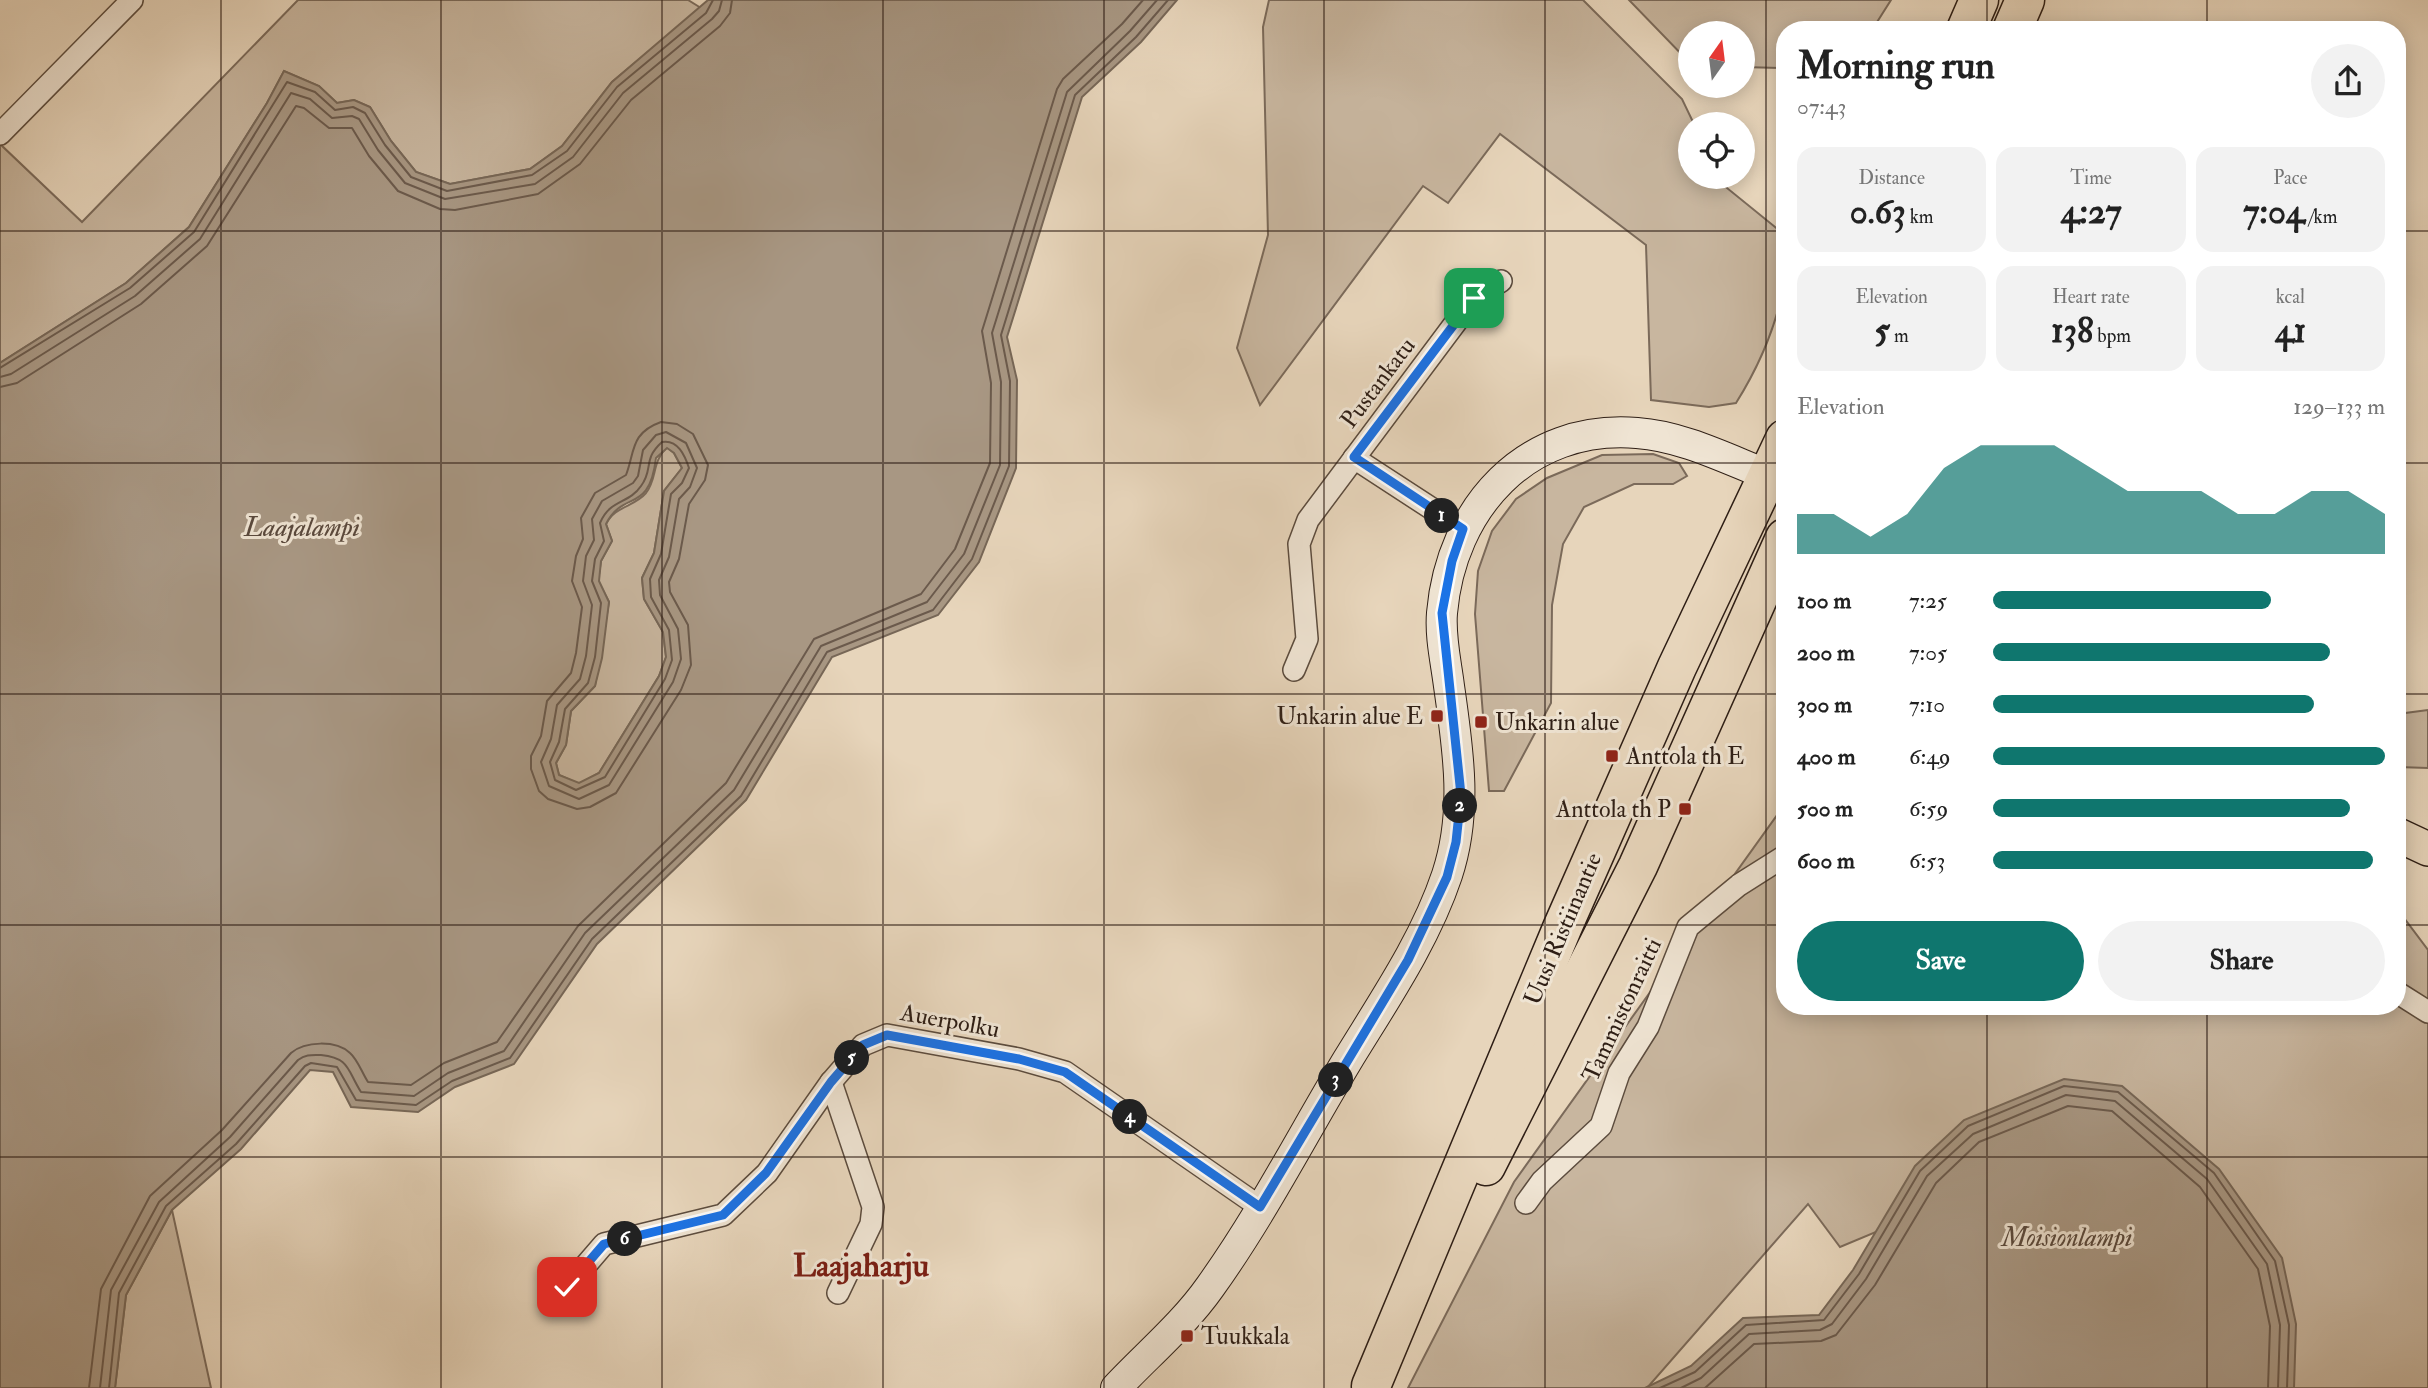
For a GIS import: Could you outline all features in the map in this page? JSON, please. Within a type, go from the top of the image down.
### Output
[{"type":"highway","points":[[1970,21],[1979,0]]},
{"type":"highway","points":[[2016,21],[2025,0]]},
{"type":"highway","name":"Uusi Ristiinantie","points":[[1370,1387],[1563,926],[1677,667],[1776,481]]},
{"type":"highway","name":"Uusi Ristiinantie","points":[[1370,1387],[1638,866],[1776,558]]},
{"type":"main road","points":[[2406,839],[2428,849]]},
{"type":"street","points":[[0,134],[132,0]]},
{"type":"street","name":"Pustankatu","points":[[1294,670],[1307,639],[1299,544],[1308,520],[1474,298],[1501,281]]},
{"type":"street","points":[[1116,1388],[1209,1288],[1408,960],[1447,877],[1456,842],[1461,795],[1442,613],[1452,561],[1463,529],[1479,505],[1508,472],[1555,446],[1582,438],[1638,433],[1667,438],[1776,479]]},
{"type":"street","points":[[1354,457],[1463,529]]},
{"type":"street","name":"Tammistonraitti","points":[[1526,1203],[1542,1181],[1601,1126],[1619,1073],[1648,1027],[1688,927],[1739,885],[1776,862]]},
{"type":"street","points":[[2406,998],[2428,1013]]},
{"type":"street","name":"Auerpolku","points":[[567,1287],[604,1244],[723,1215],[766,1173],[831,1082],[863,1045],[887,1035],[1019,1059],[1065,1072],[1260,1207]]},
{"type":"street","points":[[831,1082],[873,1207],[871,1224],[838,1293]]},
{"type":"shaded area","points":[[298,0],[688,0],[701,8],[612,82],[562,146],[530,169],[450,184],[416,172],[391,141],[370,107],[354,100],[337,103],[319,86],[284,71],[267,103],[189,227],[126,283],[0,363],[0,144],[82,222]]},
{"type":"shaded area","points":[[1269,0],[1583,0],[1678,98],[1682,99],[1688,112],[1678,112],[1678,189],[1728,189],[1776,228],[1776,316],[1759,361],[1736,403],[1709,407],[1651,400],[1646,245],[1500,134],[1448,203],[1423,186],[1260,405],[1237,348],[1268,235],[1263,27]]},
{"type":"shaded area","points":[[1629,0],[1891,0],[1878,21],[1776,21],[1776,68],[1755,67],[1755,21],[1678,21],[1678,51]]},
{"type":"shaded area","points":[[667,447],[674,453],[682,468],[664,491],[654,553],[642,578],[644,599],[663,632],[666,657],[659,676],[599,773],[579,784],[559,775],[556,763],[566,745],[571,711],[595,686],[609,602],[598,581],[601,561],[612,541],[606,524],[619,510],[646,493],[659,459]]},
{"type":"shaded area","points":[[1653,454],[1679,463],[1687,476],[1673,484],[1634,484],[1584,507],[1563,544],[1552,605],[1551,703],[1504,791],[1489,791],[1475,614],[1478,571],[1492,531],[1516,499],[1547,478],[1602,455]]},
{"type":"shaded area","points":[[2428,710],[2428,768],[2406,767],[2406,713]]},
{"type":"shaded area","points":[[1776,817],[1776,1015],[2406,1015],[2406,921],[2428,950],[2428,1388],[2279,1388],[1890,1226],[1840,1247],[1808,1204],[1647,1388],[1408,1388],[1514,1182]]},
{"type":"shaded area","points":[[172,1210],[211,1388],[115,1388],[126,1295]]},
{"type":"water","name":"Laajalampi","points":[[708,0],[1177,0],[1141,42],[1082,97],[1007,337],[1017,380],[1016,468],[979,562],[938,615],[832,657],[746,800],[597,944],[514,1064],[455,1087],[418,1112],[351,1107],[333,1072],[310,1070],[241,1149],[172,1210],[126,1295],[115,1388],[0,1388],[0,363],[126,283],[189,227],[267,103],[284,71],[319,86],[337,103],[354,100],[370,107],[391,141],[416,172],[450,184],[530,169],[562,146],[612,82]],"holes":[[[667,448],[674,453],[682,468],[664,491],[654,553],[642,578],[644,599],[663,632],[666,657],[659,676],[599,773],[579,783],[559,775],[556,763],[566,745],[571,711],[595,686],[602,658],[609,602],[599,581],[601,561],[612,541],[606,524],[620,507],[642,495],[653,476],[656,458]]]},
{"type":"water","name":"Moisionlampi","points":[[2064,1079],[2122,1086],[2219,1169],[2282,1258],[2296,1324],[2294,1388],[1645,1388],[1691,1366],[1743,1318],[1819,1315],[1853,1270],[1915,1166],[1964,1120]]},
{"type":"place","name":"Unkarin alue E","points":[[1437,716]]},
{"type":"place","name":"Unkarin alue","points":[[1481,722]]},
{"type":"place","name":"Anttola th E","points":[[1612,756]]},
{"type":"place","name":"Anttola th P","points":[[1685,809]]},
{"type":"place","name":"Tuukkala","points":[[1187,1336]]},
{"type":"district","name":"Laajaharju","points":[[861,1266]]},
{"type":"route","points":[[567,1287],[604,1244],[723,1215],[766,1173],[831,1082],[863,1045],[887,1035],[1019,1059],[1065,1072],[1260,1207],[1408,960],[1447,877],[1456,842],[1461,795],[1458,751],[1442,634],[1442,613],[1452,561],[1463,529],[1354,457],[1474,298]]}]
